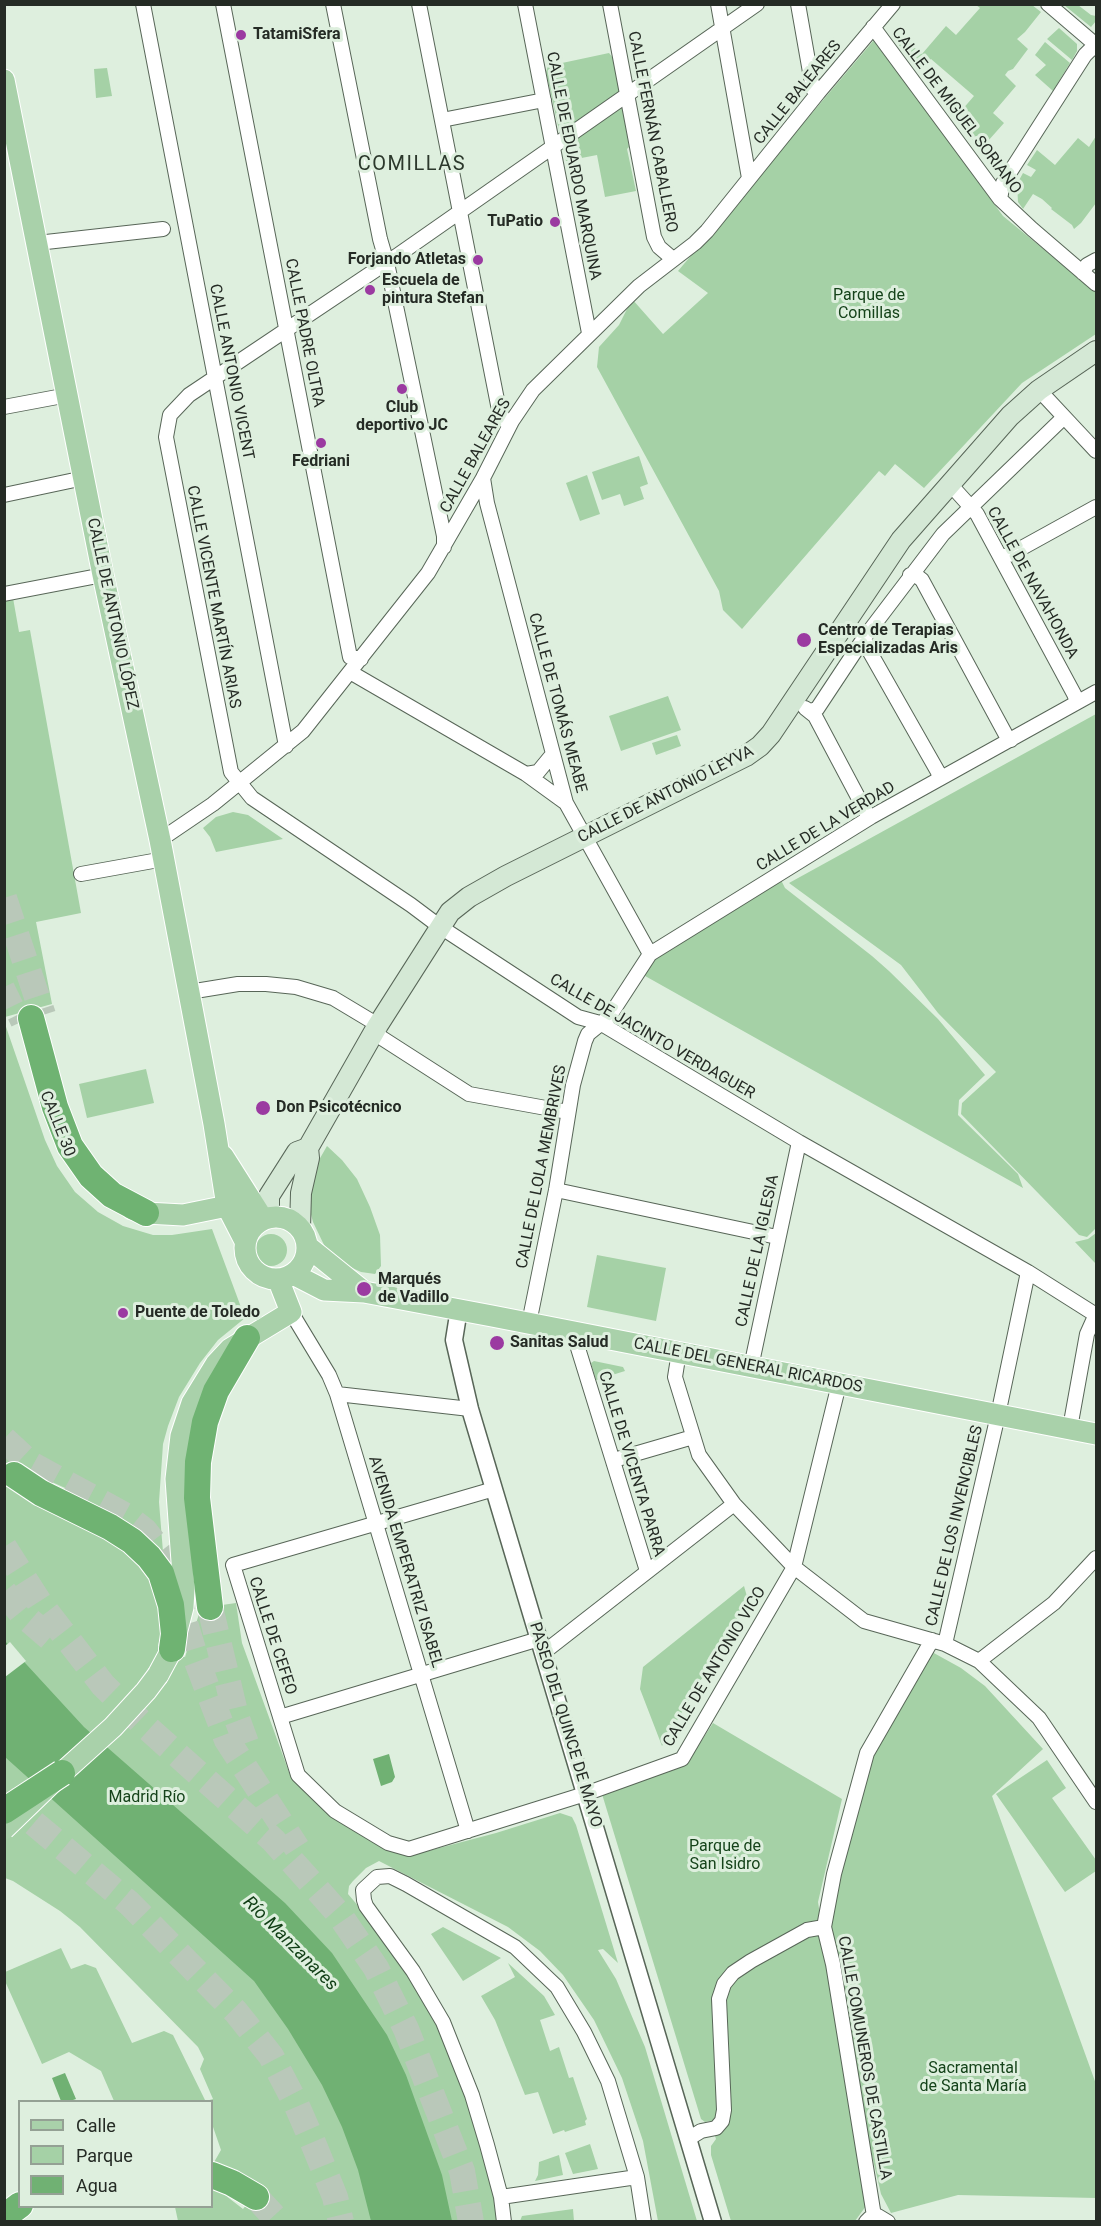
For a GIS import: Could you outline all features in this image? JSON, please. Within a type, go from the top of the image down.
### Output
[{"type":"highway","points":[[32,1018],[55,1107],[70,1146],[91,1176],[112,1195],[146,1213]]},
{"type":"highway","points":[[210,1607],[197,1498],[198,1462],[205,1422],[216,1391],[247,1338]]},
{"type":"highway","points":[[14,1475],[41,1494],[111,1527],[132,1541],[149,1557],[160,1573],[171,1605],[174,1634],[172,1649]]},
{"type":"highway","points":[[4,1811],[62,1773]]},
{"type":"highway","points":[[213,2175],[256,2197]]},
{"type":"highway","points":[[4,2217],[18,2206]]},
{"type":"main road","name":"CALLE DE ANTONIO LÓPEZ","points":[[4,80],[9,127],[37,243],[103,575],[162,849],[227,1206],[245,1241]]},
{"type":"main road","name":"CALLE DE ANTONIO LEYVA","points":[[304,1237],[301,1193],[309,1158],[308,1148],[376,1029],[439,926],[450,912],[469,897],[746,756],[760,746],[771,734],[901,540],[949,483],[1010,416],[1039,390],[1096,351]]},
{"type":"main road","name":"CALLE DE ANTONIO LÓPEZ","points":[[218,1148],[264,1219]]},
{"type":"main road","name":"CALLE DE ANTONIO LEYVA","points":[[264,1219],[269,1196],[297,1152],[308,1148]]},
{"type":"main road","points":[[146,1213],[183,1215],[237,1204],[264,1219]]},
{"type":"main road","points":[[280,1216],[287,1219],[304,1237],[303,1264],[286,1276],[266,1277],[251,1267],[245,1250],[245,1241],[250,1229],[264,1219],[280,1216]]},
{"type":"main road","name":"CALLE DEL GENERAL RICARDOS","points":[[304,1237],[364,1292]]},
{"type":"main road","points":[[4,1829],[113,1727],[146,1691],[172,1649],[179,1627],[184,1589],[177,1519],[176,1460],[181,1436],[192,1403],[216,1364],[230,1349],[291,1312],[286,1276]]},
{"type":"main road","name":"CALLE DEL GENERAL RICARDOS","points":[[286,1276],[324,1290],[364,1292],[1096,1434]]},
{"type":"street","name":"CALLE ANTONIO VICENT","points":[[143,4],[286,746]]},
{"type":"street","name":"CALLE PADRE OLTRA","points":[[223,4],[350,657],[361,658]]},
{"type":"street","points":[[333,4],[380,239],[444,536],[444,547]]},
{"type":"street","points":[[419,4],[499,410],[504,420],[512,421]]},
{"type":"street","name":"CALLE DE EDUARDO MARQUINA","points":[[525,4],[589,333]]},
{"type":"street","name":"CALLE FERNÁN CABALLERO","points":[[610,4],[654,237],[659,247],[673,259]]},
{"type":"street","points":[[718,4],[749,178]]},
{"type":"street","points":[[215,377],[387,263],[757,4]]},
{"type":"street","points":[[798,4],[813,89],[818,93]]},
{"type":"street","name":"CALLE BALEARES","points":[[162,849],[303,730],[428,573],[483,478],[512,421],[533,390],[639,286],[707,231],[893,4]]},
{"type":"street","points":[[1000,199],[1003,183],[1085,55],[1096,46],[1048,4]]},
{"type":"street","name":"CALLE DE MIGUEL SORIANO","points":[[873,27],[1000,199],[1096,284]]},
{"type":"street","points":[[442,120],[544,100]]},
{"type":"street","points":[[37,243],[163,229]]},
{"type":"street","points":[[1083,273],[1087,265],[1096,260]]},
{"type":"street","name":"CALLE VICENTE MARTÍN ARIAS","points":[[215,377],[189,395],[170,415],[166,437],[231,772],[238,783]]},
{"type":"street","points":[[1039,390],[1096,451]]},
{"type":"street","points":[[4,407],[68,395]]},
{"type":"street","points":[[810,711],[816,709],[864,638],[943,534],[970,505],[1065,418]]},
{"type":"street","points":[[4,495],[84,478]]},
{"type":"street","name":"CALLE DE TOMÁS MEABE","points":[[483,478],[552,756],[566,803],[650,954]]},
{"type":"street","name":"CALLE DE NAVAHONDA","points":[[949,483],[970,505],[1001,557],[1074,694],[1076,699],[1074,704]]},
{"type":"street","points":[[1001,557],[1009,555],[1096,507]]},
{"type":"street","points":[[4,594],[103,575]]},
{"type":"street","points":[[910,575],[922,580],[1007,737],[1011,740]]},
{"type":"street","points":[[864,638],[938,772],[939,779]]},
{"type":"street","points":[[350,672],[526,774],[566,803]]},
{"type":"street","name":"CALLE DE LA VERDAD","points":[[600,1023],[609,1017],[650,954],[871,817],[1096,692]]},
{"type":"street","points":[[793,700],[815,716],[867,814],[871,817]]},
{"type":"street","points":[[526,774],[538,772],[552,756]]},
{"type":"street","name":"CALLE DE JACINTO VERDAGUER","points":[[238,783],[252,798],[439,926],[578,1017],[600,1023],[799,1142],[1028,1272],[1096,1315]]},
{"type":"street","points":[[81,874],[162,849]]},
{"type":"street","points":[[189,992],[238,984],[266,984],[296,987],[333,998],[470,1094],[568,1112]]},
{"type":"street","name":"CALLE DE LOLA MEMBRIVES","points":[[529,1323],[556,1190],[568,1112],[585,1041],[588,1034],[600,1023]]},
{"type":"street","name":"CALLE DE LA IGLESIA","points":[[751,1367],[799,1142]]},
{"type":"street","points":[[556,1190],[777,1237]]},
{"type":"street","name":"CALLE DE LOS INVENCIBLES","points":[[939,1642],[998,1415],[1028,1272]]},
{"type":"street","name":"PASEO DEL QUINCE DE MAYO","points":[[459,1310],[454,1340],[470,1409],[713,2222]]},
{"type":"street","name":"AVENIDA EMPERATRIZ ISABEL","points":[[291,1312],[329,1375],[337,1394],[468,1831]]},
{"type":"street","points":[[1070,1428],[1088,1334],[1096,1315]]},
{"type":"street","name":"CALLE DE VICENTA PARRA","points":[[573,1332],[647,1571]]},
{"type":"street","points":[[679,1352],[675,1377],[699,1455],[734,1504],[794,1567],[864,1621],[939,1642],[979,1661],[1039,1718],[1096,1802]]},
{"type":"street","name":"CALLE DE ANTONIO VICO","points":[[468,1831],[585,1794],[682,1759],[794,1567],[839,1384]]},
{"type":"street","points":[[337,1394],[470,1409]]},
{"type":"street","points":[[614,1460],[693,1437]]},
{"type":"street","points":[[375,1524],[494,1489]]},
{"type":"street","points":[[280,1717],[422,1676],[541,1646],[647,1571],[734,1504]]},
{"type":"street","name":"CALLE DE CEFEO","points":[[375,1524],[233,1565],[298,1775],[335,1811],[388,1843],[409,1849],[468,1831]]},
{"type":"street","points":[[979,1661],[1054,1603],[1096,1558]]},
{"type":"street","name":"CALLE COMUNEROS DE CASTILLA","points":[[870,2219],[833,1964],[824,1927],[834,1874],[867,1753],[939,1642]]},
{"type":"street","points":[[504,2222],[501,2197],[472,2095],[443,2022],[413,1971],[366,1906],[363,1890],[372,1880],[383,1875],[406,1884],[515,1947],[557,1987],[584,2032],[608,2081],[637,2177],[644,2222]]},
{"type":"street","points":[[688,2139],[701,2131],[716,2128],[722,2121],[724,2110],[719,1999],[724,1984],[733,1973],[751,1961],[807,1930],[824,1927]]},
{"type":"street","points":[[501,2197],[637,2177]]},
{"type":"street","points":[[870,2219],[882,2217],[888,2222]]},
{"type":"green space","points":[[976,5],[1032,5],[1041,12],[1017,39],[1028,49],[1013,69],[1005,75],[1016,86],[993,113],[1004,123],[980,150],[955,118],[974,96],[931,59],[921,70],[898,44],[903,38],[922,54],[946,26],[956,35],[980,8]]},
{"type":"green space","points":[[1064,5],[1078,5],[1096,16],[1096,21],[1091,27]]},
{"type":"green space","points":[[1059,28],[1077,44],[1077,51],[1072,60],[1047,39]]},
{"type":"green space","name":"Parque de Comillas","points":[[874,40],[1003,216],[1096,292],[1096,334],[1022,383],[924,488],[895,464],[885,476],[879,471],[742,629],[723,610],[719,591],[597,367],[599,347],[619,325],[632,299],[663,334],[708,293],[678,271]]},
{"type":"green space","points":[[1045,42],[1070,63],[1053,91],[1035,75],[1046,65],[1035,55]]},
{"type":"green space","points":[[609,53],[613,58],[619,87],[629,147],[627,149],[636,191],[605,197],[597,155],[566,161],[546,72],[548,66]]},
{"type":"green space","points":[[107,68],[112,96],[96,98],[94,69]]},
{"type":"green space","points":[[1096,136],[1096,203],[1081,223],[1074,229],[1042,199],[1033,194],[1023,209],[1018,202],[1017,184],[1023,173],[1031,177],[1036,170],[1027,165],[1037,150],[1055,165],[1078,138],[1089,147]]},
{"type":"green space","points":[[639,456],[648,484],[640,487],[644,499],[624,506],[620,494],[602,500],[592,472]]},
{"type":"green space","points":[[587,475],[600,514],[580,521],[566,483]]},
{"type":"green space","points":[[13,598],[19,632],[30,630],[81,913],[36,922],[52,1004],[5,1017],[4,600]]},
{"type":"green space","points":[[668,696],[681,730],[621,751],[609,716]]},
{"type":"green space","points":[[1096,714],[1096,1228],[1087,1237],[1079,1235],[961,1114],[962,1103],[996,1072],[938,1013],[901,965],[789,883]]},
{"type":"green space","points":[[677,735],[681,746],[656,755],[652,743]]},
{"type":"green space","points":[[233,812],[248,815],[283,839],[216,852],[210,837],[203,828],[216,817]]},
{"type":"green space","points":[[778,874],[785,888],[889,971],[938,1019],[985,1075],[959,1100],[958,1115],[1018,1174],[1023,1188],[638,972],[650,954]]},
{"type":"green space","name":"Madrid Río","points":[[4,1021],[45,1140],[57,1166],[75,1192],[98,1212],[123,1226],[153,1235],[172,1235],[212,1229],[245,1318],[218,1340],[200,1363],[179,1397],[168,1426],[163,1444],[159,1502],[163,1552],[157,1554],[85,1508],[85,1497],[23,1465],[5,1479],[117,1540],[156,1583],[163,1625],[158,1646],[185,1657],[201,1608],[236,1603],[242,1643],[290,1775],[318,1803],[396,1853],[409,1856],[560,1813],[572,1817],[618,1963],[603,1949],[598,1950],[616,1979],[645,2047],[697,2221],[658,2221],[643,2141],[622,2078],[594,2020],[563,1975],[540,1951],[508,1927],[379,1861],[366,1868],[353,1881],[349,1886],[348,1894],[382,1934],[438,2024],[467,2094],[484,2147],[500,2221],[178,2221],[175,2208],[213,2208],[213,2186],[243,2209],[261,2186],[213,2164],[221,2150],[213,2127],[213,2100],[210,2100],[213,2099],[200,2069],[204,2059],[198,2047],[80,1927],[60,1911],[5,1878]]},
{"type":"green space","points":[[146,1069],[154,1103],[87,1118],[79,1084]]},
{"type":"green space","points":[[327,1146],[357,1179],[370,1207],[380,1235],[381,1266],[375,1274],[361,1272],[348,1266],[325,1247],[313,1222],[309,1207],[311,1174]]},
{"type":"green space","points":[[1096,1233],[1096,1264],[1075,1242],[1088,1239]]},
{"type":"green space","points":[[271,1234],[283,1238],[287,1250],[283,1262],[271,1266],[259,1262],[255,1250],[259,1238]]},
{"type":"green space","points":[[597,1255],[666,1268],[656,1321],[587,1307]]},
{"type":"green space","points":[[594,1361],[623,1367],[625,1371],[596,1380],[591,1363]]},
{"type":"green space","points":[[744,1586],[748,1600],[662,1746],[640,1689],[643,1667]]},
{"type":"green space","name":"Sacramental de Santa María","points":[[932,1652],[961,1668],[985,1686],[1043,1749],[992,1796],[1096,2084],[1096,2198],[958,2195],[891,2213],[881,2194],[845,2012],[846,2005],[830,1918],[865,1763]]},
{"type":"green space","name":"Parque de San Isidro","points":[[713,1723],[842,1799],[818,1902],[866,2206],[855,2221],[731,2221],[711,2155],[711,2146],[716,2139],[710,2121],[705,2122],[701,2119],[602,1794],[686,1765]]},
{"type":"green space","points":[[1047,1760],[1066,1788],[1052,1798],[1096,1860],[1096,1871],[1065,1892],[996,1794]]},
{"type":"green space","points":[[443,1927],[501,1958],[463,1981],[431,1934]]},
{"type":"green space","points":[[61,1948],[71,1969],[85,1964],[96,1968],[132,2043],[164,2031],[173,2035],[205,2100],[114,2100],[101,2071],[69,2052],[42,2064],[5,1981],[5,1972]]},
{"type":"green space","points":[[508,1963],[544,1996],[555,2015],[540,2020],[550,2051],[559,2047],[569,2078],[573,2077],[587,2119],[586,2125],[553,2134],[538,2092],[525,2095],[495,2020],[481,1996],[515,1977]]},
{"type":"green space","points":[[590,2144],[598,2169],[573,2174],[565,2153]]},
{"type":"green space","points":[[559,2155],[563,2175],[535,2181],[539,2162]]},
{"type":"green space","points":[[573,2209],[574,2221],[520,2221],[522,2216]]},
{"type":"water","name":"Río Manzanares","points":[[4,1640],[84,1727],[285,1903],[332,1953],[387,2035],[406,2075],[442,2175],[452,2221],[371,2221],[358,2170],[342,2127],[322,2085],[288,2029],[254,1981],[5,1757]]},
{"type":"water","points":[[389,1754],[395,1777],[392,1782],[381,1786],[373,1759]]},
{"type":"water","points":[[65,2073],[76,2099],[61,2100],[52,2078]]},
{"type":"pier","points":[[10,1642],[26,1661],[5,1677],[5,1646]]},
{"type":"tunnel","points":[[4,898],[43,1015]]},
{"type":"tunnel","points":[[4,987],[21,1022]]},
{"type":"tunnel","points":[[4,1439],[31,1464],[126,1516],[145,1531],[163,1554],[175,1578],[196,1659],[227,1740],[297,1848]]},
{"type":"tunnel","points":[[4,1547],[39,1602],[103,1685],[143,1724],[273,1840],[339,1914],[376,1968],[406,2029],[462,2171],[471,2222]]},
{"type":"tunnel","points":[[4,1592],[22,1614],[58,1645]]},
{"type":"tunnel","points":[[210,1607],[236,1716],[246,1743]]},
{"type":"tunnel","points":[[4,1798],[129,1903],[236,2012],[271,2056],[314,2145],[335,2197],[341,2222]]},
{"type":"tunnel","points":[[256,2197],[279,2222]]},
{"type":"place","name":"TatamiSfera","points":[[241,35]]},
{"type":"place","name":"TuPatio","points":[[555,222]]},
{"type":"place","name":"Forjando Atletas","points":[[478,260]]},
{"type":"place","name":"Escuela de pintura Stefan","points":[[370,290]]},
{"type":"place","name":"Club deportivo JC","points":[[402,389]]},
{"type":"place","name":"Fedriani","points":[[321,443]]},
{"type":"place","name":"Centro de Terapias Especializadas Aris","points":[[804,640]]},
{"type":"place","name":"Don Psicotécnico","points":[[263,1108]]},
{"type":"place","name":"Marqués de Vadillo","points":[[364,1289]]},
{"type":"place","name":"Puente de Toledo","points":[[123,1313]]},
{"type":"place","name":"Sanitas Salud","points":[[497,1343]]},
{"type":"district","name":"COMILLAS","points":[[412,165]]}]
